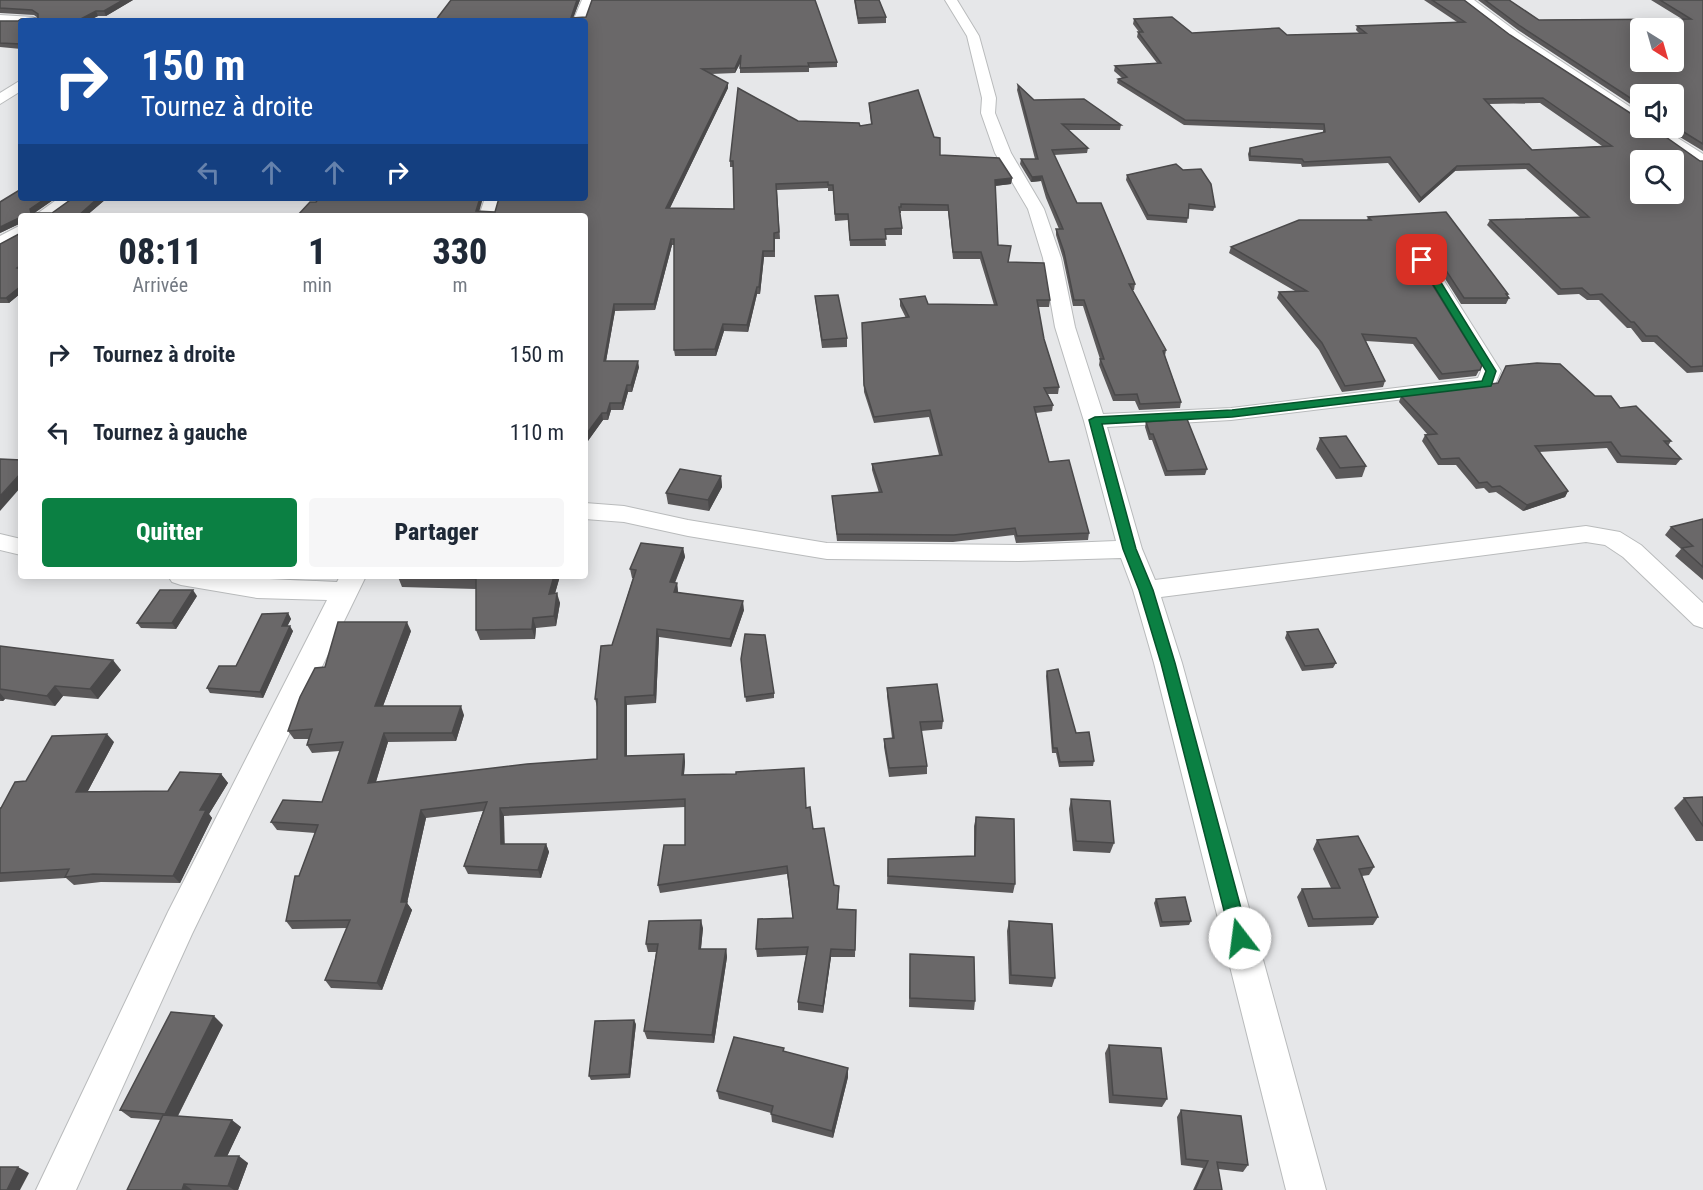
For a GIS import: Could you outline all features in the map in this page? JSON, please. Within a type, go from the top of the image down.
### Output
[{"type":"street","points":[[580,18],[588,0]]},
{"type":"street","points":[[951,0],[973,36],[989,98],[987,113],[1003,153],[1036,209],[1052,258],[1065,327],[1095,420],[1130,549],[1146,590],[1168,663],[1306,1190]]},
{"type":"street","points":[[1466,0],[1513,35],[1630,113]]},
{"type":"street","points":[[0,19],[18,20]]},
{"type":"street","points":[[0,100],[18,86]]},
{"type":"street","points":[[1668,138],[1703,161]]},
{"type":"street","points":[[47,213],[65,201]]},
{"type":"street","points":[[0,243],[18,232]]},
{"type":"street","points":[[1095,420],[1232,414],[1487,383],[1491,371],[1422,260]]},
{"type":"street","points":[[588,511],[624,514],[688,528],[827,551],[1019,553],[1130,549]]},
{"type":"street","points":[[1146,590],[1587,534],[1611,538],[1632,551],[1703,618]]},
{"type":"street","points":[[0,542],[18,546]]},
{"type":"street","points":[[199,579],[257,589],[349,583]]},
{"type":"street","points":[[56,1190],[180,923],[349,583]]},
{"type":"building","points":[[0,0],[123,0],[104,11],[96,11],[83,18],[38,18],[38,14],[32,10],[0,8]]},
{"type":"building","points":[[451,0],[577,0],[571,18],[437,18]]},
{"type":"building","points":[[592,0],[815,0],[837,62],[808,63],[809,66],[740,68],[741,55],[735,68],[702,69],[728,83],[666,208],[734,209],[733,161],[730,161],[738,88],[798,121],[859,123],[860,126],[872,124],[869,103],[918,90],[934,137],[940,138],[940,155],[999,158],[1012,178],[995,180],[998,245],[1011,246],[1008,262],[1044,263],[1050,300],[1037,300],[1044,339],[1059,387],[1044,388],[1053,405],[1034,407],[1049,462],[1069,460],[1089,533],[1017,536],[1015,528],[954,535],[837,534],[832,496],[882,492],[872,464],[942,455],[930,410],[874,417],[864,385],[862,323],[909,317],[900,299],[925,296],[928,304],[997,305],[981,252],[953,252],[948,205],[901,204],[899,207],[902,228],[885,229],[886,239],[850,240],[848,214],[835,214],[833,185],[828,185],[828,182],[776,184],[779,232],[774,233],[774,251],[763,251],[759,287],[757,287],[747,325],[723,324],[715,349],[674,350],[674,239],[671,239],[654,304],[614,304],[604,361],[638,361],[631,385],[627,385],[622,403],[610,403],[607,413],[602,413],[588,432],[588,213],[300,213],[310,202],[317,201],[479,201],[476,211],[495,212],[498,201],[588,201],[588,18],[571,18],[586,17]]},
{"type":"building","points":[[855,0],[879,0],[886,17],[858,18]]},
{"type":"building","points":[[1432,0],[1464,0],[1510,35],[1630,113],[1630,138],[1667,138],[1703,161],[1703,366],[1691,367],[1657,336],[1646,336],[1634,322],[1631,322],[1602,294],[1590,295],[1582,288],[1561,289],[1490,220],[1589,217],[1529,164],[1457,166],[1421,198],[1390,157],[1304,162],[1302,159],[1250,156],[1250,148],[1325,132],[1324,124],[1185,120],[1118,79],[1127,77],[1115,66],[1161,63],[1138,32],[1143,32],[1134,19],[1172,17],[1192,33],[1279,28],[1287,35],[1366,33],[1357,26],[1465,22]],"holes":[[[1543,98],[1612,146],[1532,150],[1484,99]]]},
{"type":"building","points":[[1485,0],[1509,0],[1539,20],[1630,19],[1630,72],[1684,72],[1684,19],[1691,19],[1660,0],[1703,0],[1703,144],[1684,132],[1684,84],[1630,84],[1630,98],[1520,26]]},
{"type":"building","points":[[0,21],[18,21],[18,44],[0,43]]},
{"type":"building","points":[[1018,85],[1034,100],[1084,99],[1121,125],[1062,124],[1088,148],[1052,150],[1077,203],[1101,203],[1135,284],[1129,284],[1166,350],[1163,351],[1181,402],[1140,404],[1137,394],[1115,395],[1100,359],[1104,359],[1084,300],[1074,300],[1064,252],[1056,229],[1063,229],[1042,176],[1032,177],[1021,159],[1038,159]]},
{"type":"building","points":[[1176,164],[1183,170],[1201,169],[1211,184],[1215,207],[1189,204],[1188,218],[1148,215],[1127,175]]},
{"type":"building","points":[[18,191],[18,201],[42,201],[30,209],[31,213],[18,213],[18,218],[0,227],[0,202]]},
{"type":"building","points":[[69,201],[95,201],[81,213],[52,213]]},
{"type":"building","points":[[1446,212],[1509,298],[1464,298],[1432,249],[1417,249],[1414,255],[1482,365],[1480,370],[1442,374],[1416,338],[1362,334],[1385,381],[1345,386],[1322,343],[1279,292],[1307,291],[1231,247],[1299,220],[1371,220],[1368,217]]},
{"type":"building","points":[[18,235],[18,288],[6,298],[0,298],[0,244]]},
{"type":"building","points":[[838,295],[847,338],[822,340],[815,296]]},
{"type":"building","points":[[1537,363],[1560,364],[1595,396],[1611,396],[1620,408],[1636,406],[1671,441],[1664,441],[1681,459],[1621,456],[1611,442],[1535,446],[1568,491],[1527,505],[1500,486],[1492,487],[1487,482],[1479,483],[1459,458],[1441,459],[1425,435],[1437,434],[1401,396],[1498,383],[1506,366]]},
{"type":"building","points":[[1187,419],[1207,469],[1167,471],[1146,422]]},
{"type":"building","points":[[1346,436],[1366,466],[1340,468],[1320,438]]},
{"type":"building","points":[[0,459],[18,460],[18,476],[0,496]]},
{"type":"building","points":[[680,469],[721,476],[708,500],[666,493]]},
{"type":"building","points":[[1703,519],[1703,567],[1682,548],[1693,546],[1671,527]]},
{"type":"building","points":[[641,543],[683,548],[670,582],[677,583],[674,592],[743,601],[730,639],[657,629],[654,695],[625,697],[625,756],[684,754],[682,775],[736,774],[736,772],[804,768],[806,808],[810,807],[813,829],[824,828],[834,885],[839,886],[837,909],[856,910],[855,950],[831,949],[823,1006],[798,1002],[808,947],[756,949],[758,919],[793,918],[787,866],[658,885],[664,845],[685,845],[685,799],[500,808],[501,844],[546,844],[538,870],[464,866],[487,802],[421,810],[401,902],[407,902],[377,983],[325,980],[350,920],[286,921],[295,876],[299,876],[318,825],[271,822],[283,800],[322,802],[343,742],[307,745],[312,729],[288,731],[300,697],[315,668],[325,667],[338,622],[407,622],[375,706],[461,706],[452,733],[384,733],[368,783],[527,764],[597,759],[597,699],[595,699],[601,646],[612,645],[636,570],[630,569]]},
{"type":"building","points":[[476,579],[553,579],[549,594],[557,593],[554,616],[533,618],[532,629],[476,630]]},
{"type":"building","points":[[160,590],[193,590],[172,623],[137,623]]},
{"type":"building","points":[[288,613],[282,626],[290,626],[260,692],[207,688],[219,666],[236,666],[262,614]]},
{"type":"building","points":[[1318,629],[1336,663],[1305,666],[1287,632]]},
{"type":"building","points":[[745,634],[765,635],[774,693],[745,697],[741,659]]},
{"type":"building","points":[[0,646],[113,660],[90,689],[55,686],[47,696],[0,689]]},
{"type":"building","points":[[1058,669],[1076,733],[1089,732],[1094,761],[1060,762],[1057,748],[1053,748],[1047,671]]},
{"type":"building","points":[[937,684],[943,721],[920,722],[927,766],[889,768],[884,739],[894,738],[887,688]]},
{"type":"building","points":[[107,734],[76,792],[168,791],[180,772],[221,774],[200,810],[206,810],[173,876],[93,874],[65,877],[69,869],[0,873],[0,808],[15,782],[26,781],[52,736]]},
{"type":"building","points":[[1703,797],[1703,826],[1684,798]]},
{"type":"building","points":[[1071,799],[1110,801],[1114,843],[1076,841]]},
{"type":"building","points":[[976,817],[1014,819],[1015,884],[888,876],[888,859],[975,856]]},
{"type":"building","points":[[1358,836],[1374,867],[1359,869],[1378,917],[1313,919],[1302,889],[1340,888],[1317,840]]},
{"type":"building","points":[[1185,897],[1191,921],[1162,922],[1156,899]]},
{"type":"building","points":[[701,920],[699,949],[726,949],[712,1035],[644,1031],[658,944],[646,944],[649,921]]},
{"type":"building","points":[[1009,921],[1052,924],[1055,978],[1011,975]]},
{"type":"building","points":[[910,954],[974,957],[975,1001],[910,998]]},
{"type":"building","points":[[171,1012],[214,1016],[165,1114],[120,1110]]},
{"type":"building","points":[[634,1020],[629,1074],[589,1076],[595,1021]]},
{"type":"building","points":[[734,1037],[784,1048],[783,1051],[848,1068],[832,1131],[771,1114],[773,1106],[717,1091]]},
{"type":"building","points":[[1109,1045],[1161,1048],[1167,1099],[1113,1095]]},
{"type":"building","points":[[1181,1110],[1241,1116],[1248,1165],[1217,1162],[1222,1190],[1195,1190],[1208,1161],[1186,1159]]},
{"type":"building","points":[[163,1115],[232,1120],[215,1156],[239,1156],[228,1186],[184,1184],[182,1190],[127,1190]]},
{"type":"building","points":[[0,1167],[18,1167],[7,1190],[0,1190]]},
{"type":"route","points":[[1240,938],[1168,663],[1146,590],[1130,549],[1095,420],[1232,414],[1346,402],[1487,383],[1491,371],[1422,260]]}]
